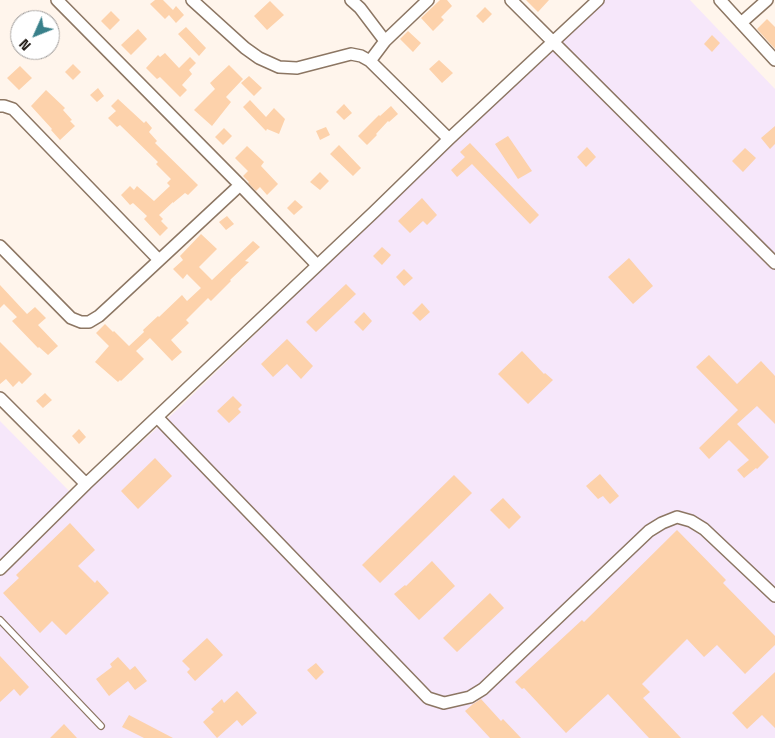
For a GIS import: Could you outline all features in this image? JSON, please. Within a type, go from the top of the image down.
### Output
[{"type":"street","points":[[57,0],[317,265]]},
{"type":"street","points":[[192,0],[245,48],[259,58],[279,67],[297,68],[351,54],[361,56],[370,61],[449,139]]},
{"type":"street","points":[[351,0],[385,41]]},
{"type":"street","points":[[370,61],[385,41],[428,0]]},
{"type":"street","points":[[511,0],[775,263]]},
{"type":"street","points":[[0,569],[86,484],[598,0]]},
{"type":"street","points":[[720,0],[775,60]]},
{"type":"street","points":[[741,23],[766,0]]},
{"type":"street","points":[[0,106],[13,109],[159,260]]},
{"type":"street","points":[[0,246],[71,318],[81,322],[89,322],[99,316],[240,185]]},
{"type":"street","points":[[0,398],[86,484]]},
{"type":"street","points":[[157,417],[428,698],[444,703],[470,697],[483,689],[649,531],[676,517],[691,521],[704,528],[775,596]]},
{"type":"lane","points":[[0,620],[101,726]]},
{"type":"shaded area","points":[[601,0],[690,0],[775,89],[775,738],[0,738],[0,421],[78,500],[179,408]]},
{"type":"building","points":[[155,0],[163,0],[173,10],[176,6],[184,15],[176,23],[169,15],[165,19],[150,4]]},
{"type":"building","points":[[440,0],[447,0],[452,6],[441,17],[444,20],[433,31],[421,18]]},
{"type":"building","points":[[526,0],[549,0],[538,12]]},
{"type":"building","points":[[270,1],[284,15],[267,30],[254,16]]},
{"type":"building","points":[[485,7],[492,14],[483,23],[476,16]]},
{"type":"building","points":[[111,11],[120,20],[110,30],[101,21]]},
{"type":"building","points":[[767,19],[775,27],[775,49],[757,29]]},
{"type":"building","points":[[186,27],[206,48],[199,56],[178,34]]},
{"type":"building","points":[[138,29],[147,39],[131,55],[121,45]]},
{"type":"building","points":[[408,31],[421,43],[413,52],[400,39]]},
{"type":"building","points":[[712,35],[720,43],[712,52],[704,44]]},
{"type":"building","points":[[165,53],[179,68],[190,57],[196,63],[189,70],[192,74],[182,85],[187,90],[180,97],[160,77],[157,79],[146,68],[158,55],[160,57]]},
{"type":"building","points":[[439,60],[453,73],[442,83],[429,69]]},
{"type":"building","points":[[73,64],[81,72],[73,80],[65,72]]},
{"type":"building","points":[[229,65],[243,79],[226,97],[231,102],[212,126],[194,110],[215,89],[210,83]]},
{"type":"building","points":[[20,66],[32,78],[19,90],[7,78]]},
{"type":"building","points":[[249,76],[262,88],[254,96],[241,83]]},
{"type":"building","points":[[98,88],[104,96],[97,102],[90,95]]},
{"type":"building","points":[[46,90],[65,108],[63,110],[75,126],[60,140],[31,106]]},
{"type":"building","points":[[118,99],[144,123],[146,121],[152,128],[149,132],[157,141],[155,143],[198,185],[188,195],[185,193],[159,215],[163,219],[161,221],[168,228],[160,236],[144,219],[147,216],[133,203],[130,205],[121,195],[130,186],[134,190],[137,186],[154,201],[170,186],[167,183],[171,179],[156,164],[158,162],[120,125],[117,127],[108,118],[116,111],[111,106]]},
{"type":"building","points":[[250,100],[266,117],[274,108],[285,119],[279,134],[267,129],[266,131],[243,107]]},
{"type":"building","points":[[344,104],[352,113],[344,120],[336,112]]},
{"type":"building","points":[[391,106],[398,114],[388,121],[367,145],[358,136]]},
{"type":"building","points":[[775,126],[775,144],[770,149],[761,138]]},
{"type":"building","points":[[326,127],[330,135],[320,140],[316,131]]},
{"type":"building","points":[[224,128],[232,136],[223,145],[215,137]]},
{"type":"building","points":[[508,136],[532,171],[518,179],[495,144]]},
{"type":"building","points":[[470,143],[539,215],[530,224],[472,164],[457,177],[451,170],[465,157],[460,152]]},
{"type":"building","points":[[339,145],[361,168],[353,176],[330,154]]},
{"type":"building","points":[[247,146],[264,162],[261,166],[278,184],[267,195],[260,187],[256,191],[248,183],[243,176],[248,171],[235,158]]},
{"type":"building","points":[[587,147],[596,157],[586,167],[577,157]]},
{"type":"building","points":[[745,148],[756,158],[743,172],[732,161]]},
{"type":"building","points":[[320,172],[329,181],[320,190],[310,182]]},
{"type":"building","points":[[422,198],[437,215],[427,225],[423,221],[410,233],[398,221]]},
{"type":"building","points":[[295,200],[303,207],[294,215],[287,208]]},
{"type":"building","points":[[227,216],[234,224],[226,230],[219,222]]},
{"type":"building","points":[[201,234],[217,249],[199,267],[212,280],[253,241],[260,247],[245,261],[249,262],[211,301],[208,298],[186,320],[189,323],[171,340],[182,352],[172,361],[150,338],[136,351],[144,359],[118,382],[95,362],[109,346],[96,333],[105,324],[129,346],[144,332],[143,330],[182,295],[187,301],[201,288],[187,274],[183,279],[173,269],[183,260],[180,256]]},
{"type":"building","points":[[382,247],[391,255],[382,265],[373,256]]},
{"type":"building","points":[[629,258],[653,286],[633,304],[608,277]]},
{"type":"building","points":[[404,269],[413,278],[404,286],[396,277]]},
{"type":"building","points":[[346,284],[356,294],[316,332],[306,322]]},
{"type":"building","points":[[0,285],[27,314],[35,307],[46,318],[38,325],[58,346],[48,355],[38,348],[12,321],[17,317],[4,304],[0,308]]},
{"type":"building","points":[[422,303],[430,312],[420,321],[412,313]]},
{"type":"building","points":[[364,312],[372,321],[363,331],[354,322]]},
{"type":"building","points":[[287,339],[313,366],[301,379],[287,364],[273,377],[261,364]]},
{"type":"building","points":[[0,342],[32,374],[22,384],[19,381],[13,387],[6,379],[0,384]]},
{"type":"building","points":[[522,351],[544,374],[553,380],[528,404],[498,374]]},
{"type":"building","points":[[709,355],[737,384],[761,361],[775,376],[775,424],[757,406],[737,424],[769,457],[744,478],[737,470],[749,460],[729,440],[709,459],[699,448],[738,410],[696,367]]},
{"type":"building","points":[[45,393],[52,400],[43,408],[36,401]]},
{"type":"building","points":[[233,396],[242,405],[238,409],[241,412],[229,423],[217,411]]},
{"type":"building","points":[[79,429],[86,437],[79,444],[72,436]]},
{"type":"building","points":[[155,458],[172,476],[138,509],[121,491]]},
{"type":"building","points":[[600,474],[619,496],[610,504],[603,496],[598,499],[586,486]]},
{"type":"building","points":[[454,475],[472,493],[380,583],[362,565]]},
{"type":"building","points":[[503,498],[521,517],[509,529],[490,510]]},
{"type":"building","points":[[70,523],[95,550],[78,566],[95,583],[97,580],[109,593],[66,635],[52,621],[40,633],[3,593],[19,578],[16,575]]},
{"type":"building","points":[[677,530],[726,580],[723,583],[775,636],[775,645],[745,674],[717,645],[704,657],[687,639],[642,684],[650,692],[643,698],[681,738],[649,738],[608,694],[566,733],[524,688],[522,689],[515,682],[582,620],[584,622]]},
{"type":"building","points":[[432,561],[455,586],[419,620],[394,594],[406,586]]},
{"type":"building","points":[[490,593],[504,608],[457,652],[443,638]]},
{"type":"building","points":[[207,638],[223,655],[195,681],[187,672],[190,669],[182,661]]},
{"type":"building","points":[[0,656],[29,687],[20,696],[14,689],[0,702]]},
{"type":"building","points":[[118,657],[130,670],[135,666],[147,681],[135,690],[128,681],[109,696],[96,679],[112,667],[110,664]]},
{"type":"building","points":[[316,663],[324,672],[316,680],[307,670]]},
{"type":"building","points":[[775,672],[775,728],[762,715],[747,729],[732,713]]},
{"type":"building","points":[[237,691],[257,713],[242,726],[237,720],[217,738],[203,722],[214,712],[211,709],[222,699],[224,703]]},
{"type":"building","points":[[481,699],[501,721],[503,719],[521,738],[490,738],[465,711]]},
{"type":"building","points":[[129,715],[173,738],[144,738],[122,727]]},
{"type":"building","points":[[64,724],[77,738],[50,738]]}]
